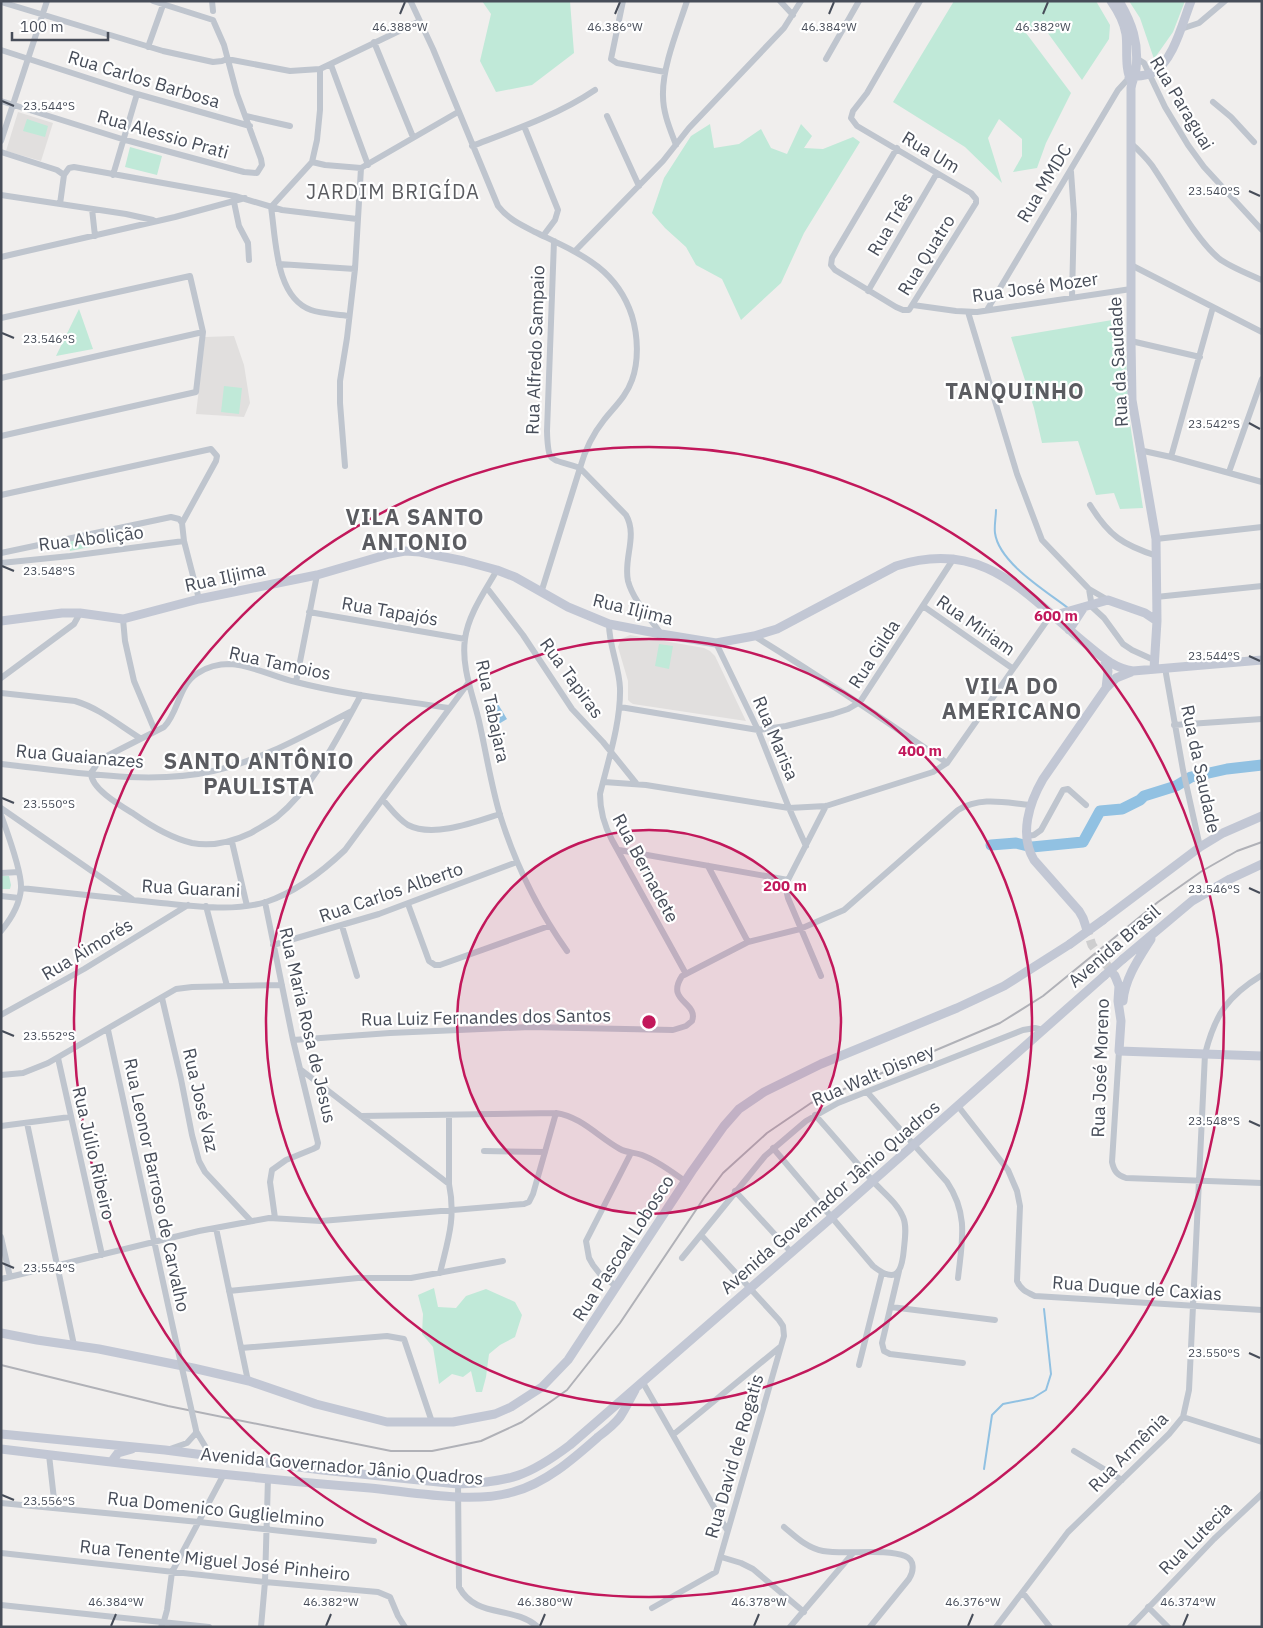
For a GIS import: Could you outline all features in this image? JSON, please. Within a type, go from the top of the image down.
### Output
[{"type":"main road","points":[[1111,1],[1123,23],[1126,33],[1132,79]]},
{"type":"main road","points":[[1119,1],[1135,35],[1136,58],[1132,79]]},
{"type":"main road","points":[[1132,79],[1150,74],[1157,70],[1164,62],[1191,1]]},
{"type":"main road","name":"Rua da Saudade","points":[[1132,79],[1132,400],[1156,539],[1157,621],[1154,665]]},
{"type":"main road","name":"Rua Iljima","points":[[1,621],[62,612],[123,619],[199,599],[317,575],[389,554],[420,552],[497,570],[515,577],[568,607],[610,624],[716,643],[754,636],[777,629],[896,566],[923,559],[954,558],[978,564],[1003,577],[1118,668],[1133,671],[1154,665],[1164,668],[1262,660]]},
{"type":"main road","points":[[1052,616],[1108,600],[1145,613],[1157,621]]},
{"type":"main road","points":[[1069,630],[1087,606]]},
{"type":"main road","points":[[1145,613],[1156,607]]},
{"type":"main road","points":[[1104,658],[1108,671],[1106,688]]},
{"type":"main road","points":[[1086,927],[1079,911],[1034,860],[1027,841],[1028,817],[1039,786],[1049,769],[1106,688],[1116,678],[1133,671]]},
{"type":"main road","name":"Rua Pascoal Lobosco","points":[[1,1333],[169,1363],[248,1381],[316,1404],[387,1422],[453,1422],[495,1414],[511,1407],[542,1387],[568,1360],[685,1181],[731,1117],[739,1109],[764,1092],[821,1064],[914,1027],[996,990],[1070,944],[1200,846],[1223,832],[1262,816]]},
{"type":"main road","name":"Avenida Brasil","points":[[1042,1030],[1192,901],[1230,879],[1262,864]]},
{"type":"main road","points":[[1121,1021],[1124,992],[1127,984],[1136,963],[1156,930]]},
{"type":"main road","name":"Rua José Moreno","points":[[1115,976],[1119,986],[1118,1001],[1121,1021],[1119,1051]]},
{"type":"main road","name":"Avenida Governador Jânio Quadros","points":[[1,1434],[139,1447],[458,1484],[512,1479],[528,1473],[545,1464],[604,1416],[1016,1056],[1042,1030]]},
{"type":"main road","points":[[1119,1051],[1262,1056]]},
{"type":"main road","name":"Avenida Governador Jânio Quadros","points":[[1,1449],[224,1474],[459,1496],[512,1493],[545,1479],[565,1465],[610,1427],[621,1416],[640,1383]]},
{"type":"main road","points":[[604,1416],[607,1418],[610,1427]]},
{"type":"main road","points":[[35,1437],[40,1445],[37,1453]]},
{"type":"main road","points":[[53,1455],[59,1440]]},
{"type":"main road","points":[[112,1461],[118,1453],[139,1447]]},
{"type":"main road","points":[[175,1468],[207,1467],[211,1456]]},
{"type":"main road","points":[[224,1474],[233,1459]]},
{"type":"street","points":[[1,141],[47,1]]},
{"type":"street","points":[[153,1],[213,20],[224,45],[250,126]]},
{"type":"street","points":[[212,1],[213,11]]},
{"type":"street","points":[[623,1],[610,56],[611,59],[617,63],[665,72]]},
{"type":"street","points":[[676,145],[667,123],[663,96],[665,72],[687,1]]},
{"type":"street","points":[[780,1],[793,15]]},
{"type":"street","points":[[575,251],[663,161],[689,128],[784,28],[801,1]]},
{"type":"street","points":[[826,59],[859,1]]},
{"type":"street","name":"Rua Um","points":[[920,1],[867,93],[851,116],[853,122],[865,131],[971,193],[976,199],[976,203]]},
{"type":"street","points":[[1180,29],[1199,23],[1225,1]]},
{"type":"street","points":[[1,2],[148,47],[213,62],[227,59],[290,70],[320,69],[331,65],[374,42],[420,21]]},
{"type":"street","points":[[411,2],[444,75],[498,206],[514,221],[575,251],[603,270],[621,290],[634,323],[636,347],[634,369],[629,388],[591,438],[541,593]]},
{"type":"street","points":[[148,47],[163,4]]},
{"type":"street","points":[[374,42],[414,137]]},
{"type":"street","name":"Rua Carlos Barbosa","points":[[1,50],[137,94],[250,126]]},
{"type":"street","name":"Rua Paraguai","points":[[1136,58],[1144,62],[1172,119],[1204,167],[1262,230]]},
{"type":"street","points":[[331,65],[364,167],[357,220],[355,269],[340,381],[345,466]]},
{"type":"street","points":[[271,207],[312,162],[317,140],[320,110],[320,69]]},
{"type":"street","name":"Rua MMDC","points":[[987,310],[1118,90],[1132,79]]},
{"type":"street","points":[[472,146],[576,103],[595,90]]},
{"type":"street","points":[[112,175],[137,94]]},
{"type":"street","name":"Rua Alessio Prati","points":[[1,100],[122,139],[253,174],[260,170],[262,159],[250,126]]},
{"type":"street","points":[[1213,102],[1231,117],[1254,142]]},
{"type":"street","points":[[312,162],[325,165],[364,167],[458,112]]},
{"type":"street","points":[[246,116],[290,126]]},
{"type":"street","points":[[607,116],[639,186]]},
{"type":"street","points":[[524,126],[558,210],[555,220],[543,236]]},
{"type":"street","points":[[1132,144],[1153,167],[1211,251],[1230,265],[1262,280]]},
{"type":"street","points":[[868,291],[835,270],[831,265],[832,258],[897,148]]},
{"type":"street","points":[[1,152],[57,170],[64,175]]},
{"type":"street","points":[[60,204],[64,175],[67,169],[71,167],[245,198],[292,212],[357,220]]},
{"type":"street","points":[[1070,172],[1074,214],[1072,297]]},
{"type":"street","name":"Rua Três","points":[[868,291],[937,173]]},
{"type":"street","points":[[1,195],[126,214],[156,221]]},
{"type":"street","points":[[3,256],[95,236],[245,198]]},
{"type":"street","points":[[234,202],[239,226],[248,242],[249,260]]},
{"type":"street","name":"Rua Quatro","points":[[868,291],[896,307],[909,310],[976,203]]},
{"type":"street","points":[[271,207],[279,264],[288,292],[300,304],[311,310],[349,316]]},
{"type":"street","points":[[92,209],[95,236]]},
{"type":"street","name":"Rua Alfredo Sampaio","points":[[554,241],[547,430],[548,453],[550,457],[557,461],[580,468]]},
{"type":"street","points":[[279,264],[355,269]]},
{"type":"street","points":[[1131,265],[1262,332]]},
{"type":"street","points":[[1,318],[190,276],[203,332],[196,392],[1,436]]},
{"type":"street","name":"Rua José Mozer","points":[[913,306],[968,312],[1131,288]]},
{"type":"street","points":[[1172,457],[1213,307]]},
{"type":"street","points":[[968,312],[1017,474],[1037,530],[1042,540],[1089,589],[1108,600]]},
{"type":"street","points":[[1,378],[203,332]]},
{"type":"street","points":[[1131,341],[1200,357]]},
{"type":"street","points":[[1229,472],[1262,379]]},
{"type":"street","points":[[1,495],[211,449],[217,456],[216,461],[182,523]]},
{"type":"street","points":[[1140,450],[1262,482]]},
{"type":"street","points":[[580,468],[630,521],[631,540],[628,581],[635,596],[661,634]]},
{"type":"street","points":[[1090,505],[1100,522],[1124,543],[1157,556]]},
{"type":"street","points":[[1,552],[172,517],[180,519],[182,523],[184,542],[199,599]]},
{"type":"street","points":[[1156,539],[1262,527]]},
{"type":"street","name":"Rua Abolição","points":[[1,563],[184,542]]},
{"type":"street","name":"Rua Gilda","points":[[620,707],[758,730],[786,726],[848,709],[860,702],[954,558]]},
{"type":"street","name":"Rua Tabajara","points":[[497,570],[470,624],[465,639],[465,659],[469,682],[500,814],[517,862],[549,926],[567,951]]},
{"type":"street","points":[[296,682],[317,575]]},
{"type":"street","points":[[1156,597],[1262,586]]},
{"type":"street","name":"Rua Tapiras","points":[[487,588],[572,709],[611,751],[636,783]]},
{"type":"street","points":[[1089,589],[1087,606],[1104,618],[1123,644],[1154,665]]},
{"type":"street","name":"Rua Miriam","points":[[923,606],[1012,668]]},
{"type":"street","name":"Rua Tapajós","points":[[310,612],[465,639]]},
{"type":"street","points":[[1,678],[74,624],[80,613]]},
{"type":"street","points":[[604,782],[636,783],[789,808],[826,806],[933,772],[947,763],[1012,668],[1052,616]]},
{"type":"street","points":[[123,619],[125,641],[134,681],[155,731]]},
{"type":"street","name":"Rua Bernadete","points":[[610,624],[610,641],[618,670],[620,707],[600,794],[602,815],[609,834],[686,974]]},
{"type":"street","points":[[754,636],[860,702],[947,763]]},
{"type":"street","name":"Rua Marisa","points":[[716,643],[758,730],[806,846]]},
{"type":"street","name":"Rua Tamoios","points":[[91,773],[98,761],[170,721],[186,684],[196,674],[217,665],[231,664],[296,682],[361,695],[449,708]]},
{"type":"street","name":"Rua da Saudade","points":[[1164,668],[1183,770],[1200,846]]},
{"type":"street","name":"Rua Guarani","points":[[21,888],[188,905],[247,906],[265,902],[300,886],[332,863],[345,850],[469,682]]},
{"type":"street","points":[[1,693],[84,703],[95,708],[140,738]]},
{"type":"street","points":[[91,773],[93,781],[100,790],[141,819],[162,831],[193,843],[232,842],[272,821],[308,785],[361,695]]},
{"type":"street","name":"Rua Guaianazes","points":[[1,764],[159,778],[212,772],[270,753],[353,710]]},
{"type":"street","points":[[1174,724],[1262,719]]},
{"type":"street","points":[[1027,841],[1041,830],[1062,790],[1065,789],[1073,792],[1086,805]]},
{"type":"street","points":[[383,800],[406,824],[413,828],[436,829],[459,826],[500,814]]},
{"type":"street","points":[[686,974],[748,942],[800,929],[844,910],[967,804],[988,801],[1031,805]]},
{"type":"street","points":[[821,976],[800,929],[786,889],[788,880],[826,806]]},
{"type":"street","points":[[1,808],[133,900]]},
{"type":"street","points":[[1,815],[19,872],[21,888],[15,910],[1,930]]},
{"type":"street","points":[[232,842],[247,906]]},
{"type":"street","points":[[619,850],[788,880]]},
{"type":"street","name":"Rua Carlos Alberto","points":[[273,945],[342,926],[408,904],[517,862]]},
{"type":"street","points":[[708,866],[748,942]]},
{"type":"street","points":[[1,873],[19,872]]},
{"type":"street","points":[[1,896],[19,898]]},
{"type":"street","name":"Rua Maria Rosa de Jesus","points":[[265,902],[293,1040],[318,1143],[313,1150],[286,1160],[272,1170],[270,1182],[275,1218]]},
{"type":"street","points":[[408,904],[429,961],[435,965],[440,965],[549,926]]},
{"type":"street","name":"Rua Aimorés","points":[[2,1014],[84,969],[188,905]]},
{"type":"street","points":[[206,906],[227,986]]},
{"type":"street","points":[[342,926],[357,976]]},
{"type":"street","name":"Rua Luiz Fernandes dos Santos","points":[[293,1040],[462,1029],[530,1027],[673,1030],[692,1021],[694,1016],[676,990],[679,980],[686,974]]},
{"type":"street","name":"Rua Armênia","points":[[996,1627],[1068,1532],[1177,1426],[1183,1417],[1189,1390],[1205,1054],[1211,1029],[1222,1010],[1234,994],[1262,975]]},
{"type":"street","points":[[1,1075],[34,1070],[176,990],[192,987],[282,984]]},
{"type":"street","name":"Rua José Vaz","points":[[162,998],[182,1079],[199,1162],[205,1172],[251,1221]]},
{"type":"street","name":"Rua Walt Disney","points":[[682,1258],[702,1235],[734,1191],[773,1148],[815,1115],[830,1106],[1023,1030],[1035,1028],[1042,1030]]},
{"type":"street","name":"Rua Leonor Barroso de Carvalho","points":[[108,1030],[196,1432]]},
{"type":"street","name":"Rua José Moreno","points":[[1119,1051],[1113,1170],[1126,1178],[1198,1180]]},
{"type":"street","name":"Rua Júlio Ribeiro","points":[[58,1058],[102,1256]]},
{"type":"street","points":[[300,1069],[449,1184]]},
{"type":"street","points":[[867,1092],[948,1182],[959,1203],[963,1231],[958,1278]]},
{"type":"street","name":"Rua Duque de Caxias","points":[[958,1106],[1008,1170],[1017,1191],[1020,1206],[1017,1281],[1020,1288],[1035,1296],[1262,1310]]},
{"type":"street","points":[[361,1116],[556,1113],[567,1115],[576,1118],[608,1142],[654,1161],[685,1181]]},
{"type":"street","points":[[1,1279],[251,1221],[275,1218],[322,1221],[519,1206],[529,1202],[556,1113]]},
{"type":"street","points":[[440,1273],[453,1210],[449,1184],[449,1115]]},
{"type":"street","points":[[815,1115],[900,1211],[905,1224],[903,1262],[882,1343],[884,1351],[890,1354],[963,1363]]},
{"type":"street","points":[[1,1126],[70,1117]]},
{"type":"street","points":[[27,1123],[74,1345]]},
{"type":"street","points":[[773,1148],[873,1266],[882,1273],[889,1275],[900,1272]]},
{"type":"street","points":[[484,1151],[545,1152]]},
{"type":"street","points":[[616,1286],[600,1274],[593,1265],[589,1258],[586,1241],[631,1153]]},
{"type":"street","points":[[1198,1180],[1262,1183]]},
{"type":"street","points":[[734,1191],[791,1252]]},
{"type":"street","points":[[216,1228],[248,1381]]},
{"type":"street","name":"Rua David de Rogatis","points":[[652,1608],[716,1572],[784,1336],[783,1326],[702,1235]]},
{"type":"street","points":[[1,1237],[10,1277]]},
{"type":"street","points":[[229,1291],[358,1278],[411,1278],[503,1261]]},
{"type":"street","points":[[859,1365],[882,1273]]},
{"type":"street","points":[[891,1307],[994,1320]]},
{"type":"street","points":[[241,1348],[388,1336],[404,1339],[432,1422]]},
{"type":"street","points":[[674,1434],[781,1346]]},
{"type":"street","points":[[640,1383],[674,1434],[727,1530]]},
{"type":"street","points":[[1183,1417],[1262,1442]]},
{"type":"street","points":[[165,1450],[187,1444],[196,1432],[211,1456]]},
{"type":"street","points":[[1074,1451],[1122,1480]]},
{"type":"street","points":[[53,1455],[55,1508]]},
{"type":"street","points":[[162,1624],[172,1572],[224,1474]]},
{"type":"street","points":[[261,1627],[266,1582],[268,1478]]},
{"type":"street","points":[[458,1484],[459,1587],[463,1595],[479,1607],[516,1616],[538,1627]]},
{"type":"street","name":"Rua Lutecia","points":[[1130,1627],[1214,1538],[1262,1494]]},
{"type":"street","name":"Rua Domenico Guglielmino","points":[[1,1503],[374,1541]]},
{"type":"street","points":[[784,1527],[802,1542],[812,1548],[824,1551],[906,1556],[913,1565],[913,1572],[870,1627]]},
{"type":"street","name":"Rua Tenente Miguel José Pinheiro","points":[[1,1553],[385,1594],[393,1600],[398,1616],[405,1627]]},
{"type":"street","points":[[790,1627],[853,1553]]},
{"type":"street","points":[[721,1557],[753,1569],[804,1612]]},
{"type":"street","points":[[1023,1593],[1050,1627]]},
{"type":"street","points":[[1,1605],[162,1624],[209,1627]]},
{"type":"street","points":[[1148,1607],[1168,1627]]},
{"type":"shaded area","points":[[18,112],[53,123],[41,161],[6,151]]},
{"type":"shaded area","points":[[234,336],[244,365],[250,403],[244,417],[196,414],[205,337]]},
{"type":"shaded area","points":[[630,635],[704,648],[710,651],[715,656],[746,721],[630,702],[628,700],[628,681],[618,647],[621,639]]},
{"type":"green space","points":[[482,1],[570,1],[574,53],[532,85],[496,92],[480,61],[491,14]]},
{"type":"green space","points":[[954,1],[1096,1],[1110,25],[1109,39],[1082,80],[1042,25],[1026,33],[1071,93],[1046,143],[1037,168],[1013,172],[1022,156],[1022,139],[999,119],[988,138],[1002,183],[965,147],[893,102]]},
{"type":"green space","points":[[1129,1],[1185,1],[1173,32],[1154,59],[1140,18]]},
{"type":"green space","points":[[27,119],[48,126],[45,137],[23,131]]},
{"type":"green space","points":[[710,124],[714,148],[739,144],[761,129],[771,148],[787,154],[801,124],[812,136],[804,148],[823,149],[853,137],[860,142],[804,233],[781,283],[741,320],[722,279],[696,265],[686,247],[652,213],[664,178],[691,136]]},
{"type":"green space","points":[[130,147],[162,156],[157,175],[125,167]]},
{"type":"green space","points":[[79,309],[93,349],[56,356]]},
{"type":"green space","points":[[1124,318],[1129,417],[1143,508],[1120,509],[1114,493],[1096,495],[1078,441],[1042,443],[1034,408],[1011,337]]},
{"type":"green space","points":[[224,386],[242,388],[239,414],[221,412]]},
{"type":"green space","points":[[93,536],[95,546],[70,551],[68,541]]},
{"type":"green space","points":[[659,644],[673,646],[669,669],[655,666]]},
{"type":"green space","points":[[1,876],[9,876],[10,889],[1,889]]},
{"type":"green space","points":[[434,1288],[438,1307],[456,1308],[466,1296],[486,1289],[515,1302],[522,1315],[515,1337],[500,1345],[489,1354],[482,1392],[476,1392],[471,1371],[463,1377],[452,1374],[439,1384],[433,1347],[422,1334],[423,1314],[418,1295]]},
{"type":"water","points":[[495,699],[507,719],[497,725],[485,705]]},
{"type":"waterway","points":[[996,510],[995,533],[998,544],[1005,555],[1036,585],[1068,608]]},
{"type":"waterway","points":[[991,845],[1016,843],[1032,847],[1083,842],[1100,811],[1122,809],[1144,796],[1176,786],[1191,777],[1227,769],[1262,765]]},
{"type":"waterway","points":[[984,1469],[992,1415],[1003,1404],[1033,1398],[1046,1390],[1051,1374],[1044,1309]]},
{"type":"tunnel","points":[[1086,927],[1092,945],[1115,976]]},
{"type":"railway","points":[[1,1365],[168,1406],[391,1451],[432,1451],[481,1441],[522,1422],[567,1390],[620,1323],[704,1198],[723,1173],[767,1133],[811,1103],[1000,1023],[1043,996],[1158,902],[1202,871],[1237,851],[1262,842]]},
{"type":"district","name":"JARDIM BRIGÍDA","points":[[393,191]]},
{"type":"district","name":"TANQUINHO","points":[[1015,390]]},
{"type":"district","name":"VILA SANTO ANTONIO","points":[[415,528]]},
{"type":"district","name":"VILA DO AMERICANO","points":[[1012,698]]},
{"type":"district","name":"SANTO ANTÔNIO PAULISTA","points":[[259,772]]}]
